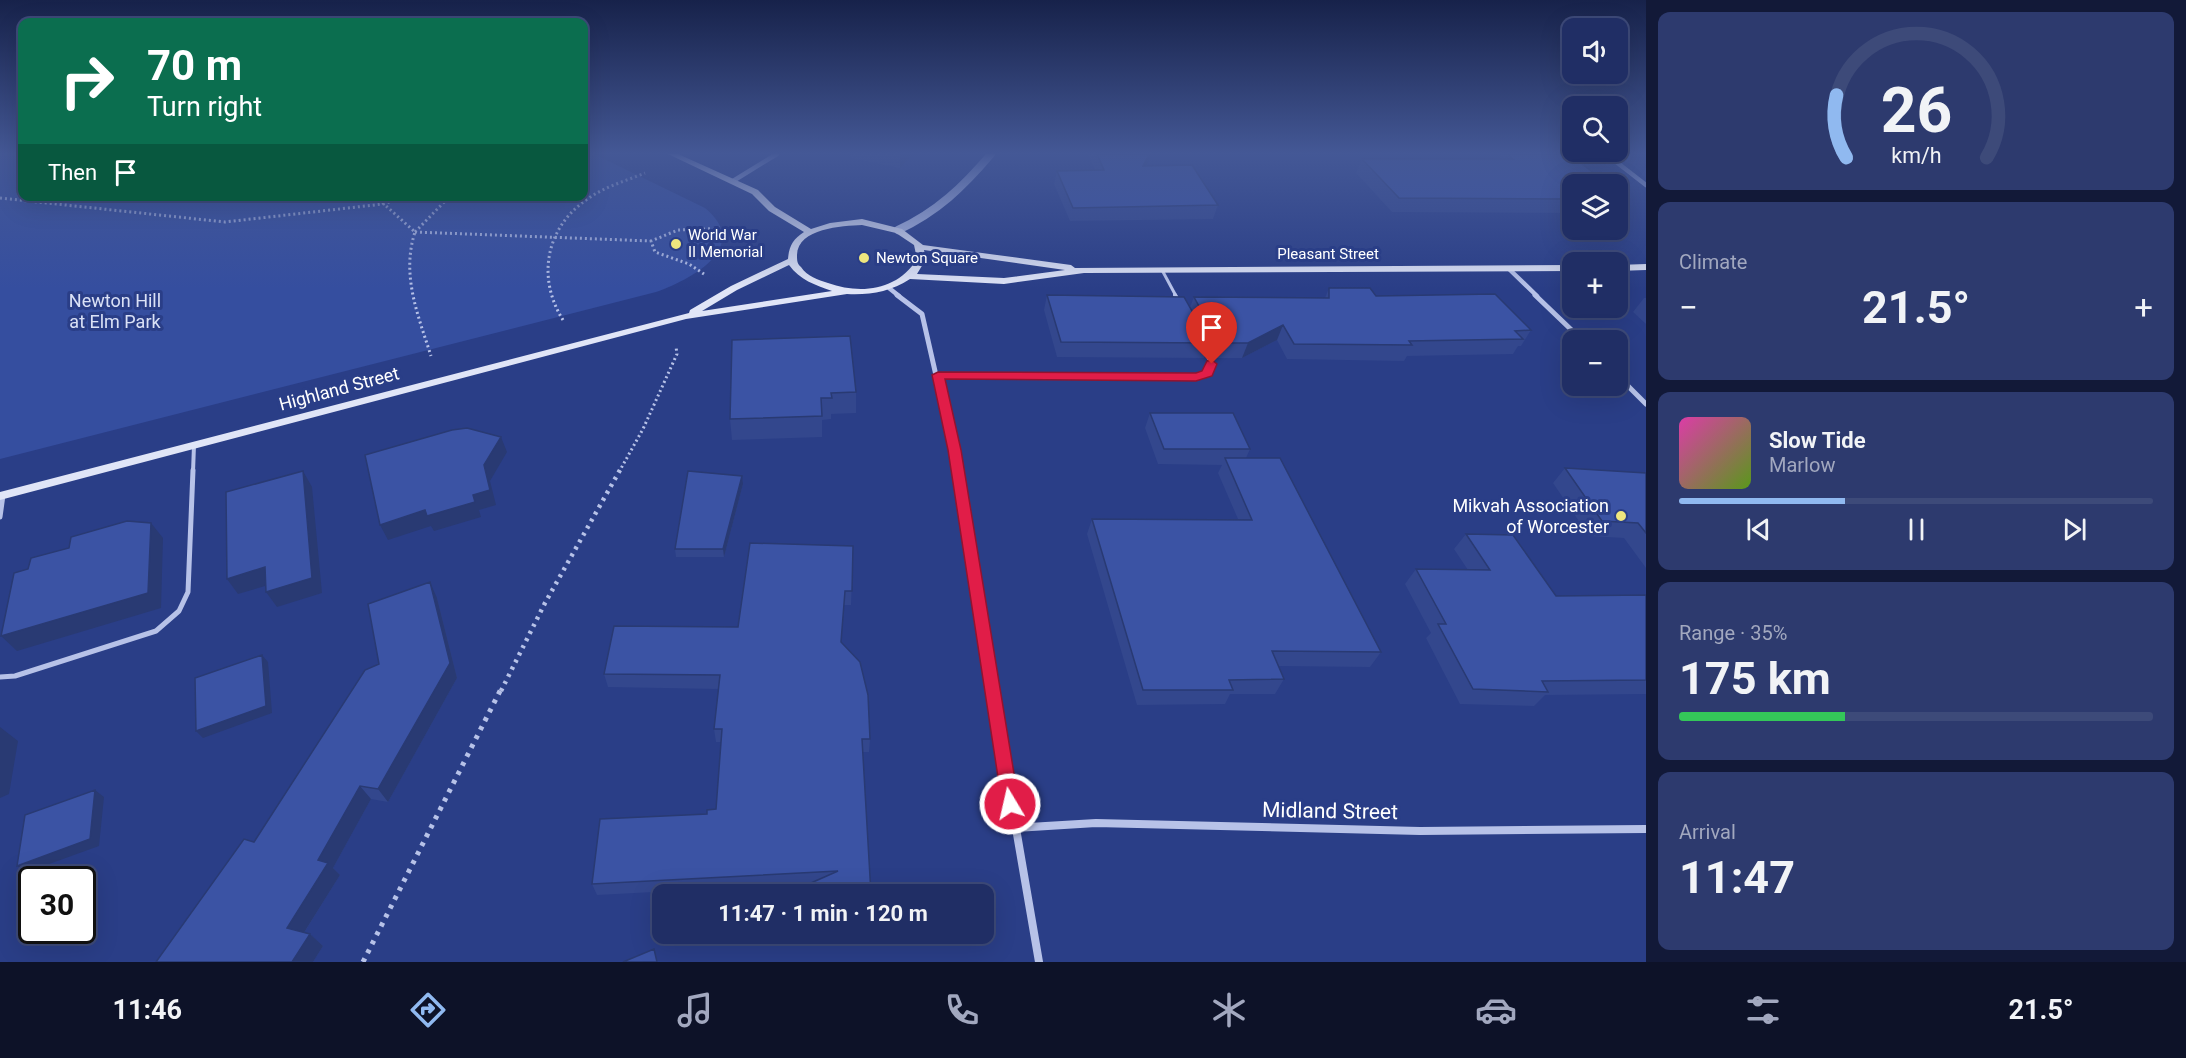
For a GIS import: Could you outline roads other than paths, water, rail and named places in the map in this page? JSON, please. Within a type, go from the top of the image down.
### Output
[{"type":"main road","points":[[762,199],[772,208],[810,232]]},
{"type":"main road","points":[[862,222],[898,230],[911,238],[920,248],[923,258],[921,267],[912,277],[890,288],[849,291],[821,285],[800,274],[792,260],[792,249],[799,240],[810,232],[825,226],[862,222]]},
{"type":"main road","name":"Pleasant Street","points":[[920,248],[1084,270],[1562,268]]},
{"type":"main road","name":"Highland Street","points":[[686,316],[734,288],[792,260]]},
{"type":"main road","points":[[1628,268],[1646,267]]},
{"type":"main road","name":"Pleasant Street","points":[[912,277],[1004,281],[1084,270]]},
{"type":"main road","name":"Highland Street","points":[[2,496],[686,316],[849,291]]},
{"type":"street","points":[[898,230],[920,221],[951,199]]},
{"type":"street","points":[[1509,269],[1572,330]]},
{"type":"street","points":[[890,288],[922,314],[955,450],[1014,828],[1039,962]]},
{"type":"street","points":[[1628,386],[1646,404]]},
{"type":"street","name":"Midland Street","points":[[1014,828],[1096,823],[1420,831],[1646,829]]},
{"type":"lane","points":[[1162,270],[1181,305]]},
{"type":"lane","points":[[938,375],[1196,377],[1207,374],[1212,364],[1201,344]]},
{"type":"lane","points":[[0,677],[15,676],[156,631],[179,611],[188,592],[194,445]]},
{"type":"lane","points":[[0,517],[2,496]]},
{"type":"place","name":"World War II Memorial","points":[[676,244]]},
{"type":"place","name":"Newton Square","points":[[864,258]]},
{"type":"place","name":"Mikvah Association of Worcester","points":[[1621,516]]},
{"type":"park label","name":"Newton Hill at Elm Park","points":[[115,311]]}]
